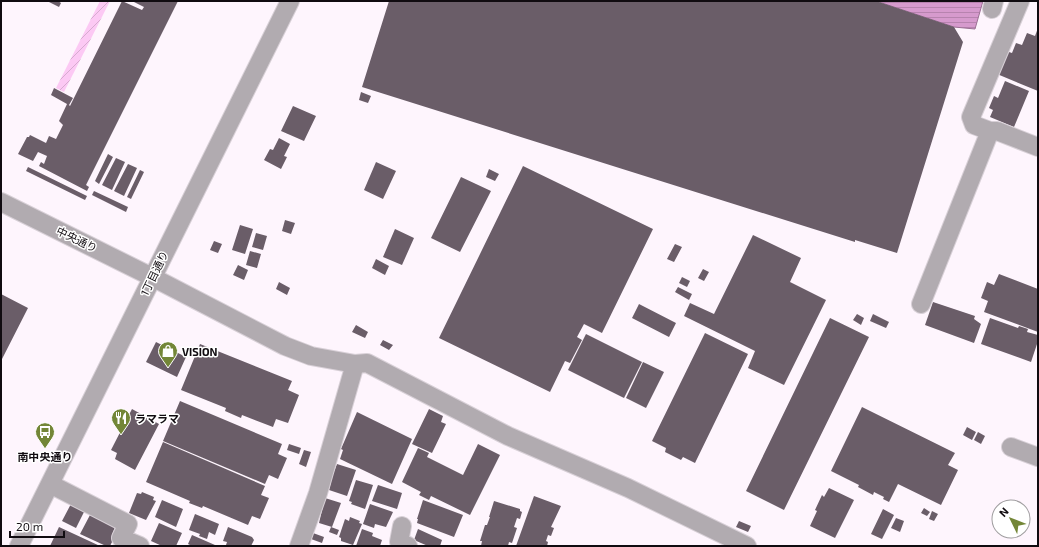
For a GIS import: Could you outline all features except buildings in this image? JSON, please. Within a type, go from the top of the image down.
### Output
[{"type":"street","name":"1丁目通り","points":[[19,546],[290,1]]},
{"type":"street","points":[[1020,1],[971,117],[974,125],[990,131],[997,131],[1038,147]]},
{"type":"street","points":[[920,304],[990,131]]},
{"type":"street","name":"中央通り","points":[[1,202],[152,277],[285,346],[311,356],[355,364],[367,363],[508,436],[628,488],[748,546]]},
{"type":"street","points":[[299,546],[318,493],[355,364]]},
{"type":"street","points":[[1011,447],[1038,457]]},
{"type":"street","points":[[50,484],[128,524],[121,538],[140,546]]},
{"type":"shaded area","points":[[100,1],[110,1],[64,92],[56,88]]},
{"type":"shaded area","points":[[876,1],[983,1],[975,29],[954,27]]},
{"type":"place","name":"VISION","points":[[168,368]]},
{"type":"place","name":"ラマラマ","points":[[121,435]]},
{"type":"place","name":"南中央通り","points":[[45,449]]}]
